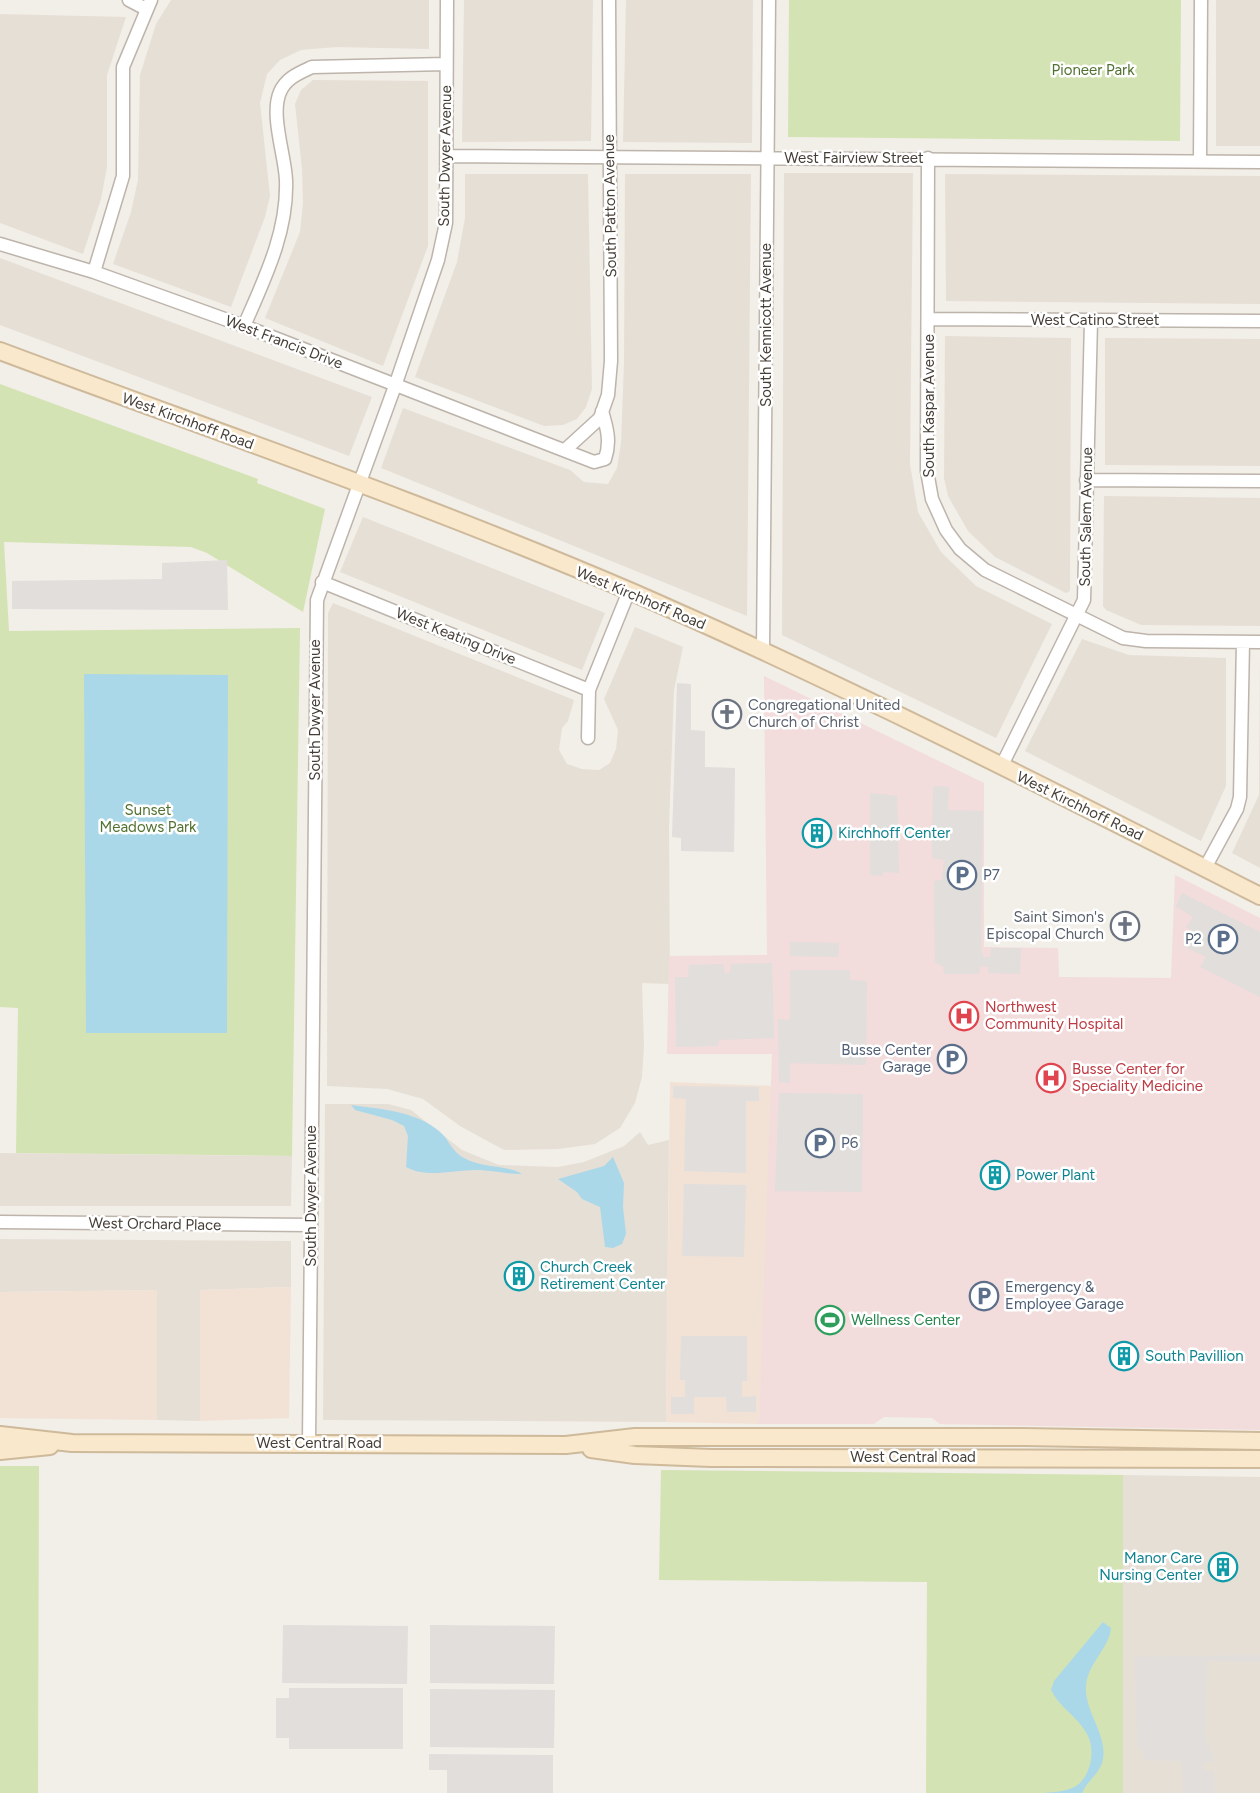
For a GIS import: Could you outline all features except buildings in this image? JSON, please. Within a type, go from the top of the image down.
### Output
[{"type":"main road","name":"West Kirchhoff Road","points":[[0,351],[358,483],[629,591],[763,651],[1260,896]]},
{"type":"main road","name":"West Central Road","points":[[0,1435],[72,1443],[566,1445],[634,1437],[1024,1437],[1260,1441]]},
{"type":"main road","name":"West Central Road","points":[[0,1451],[72,1443]]},
{"type":"main road","name":"West Central Road","points":[[566,1445],[635,1455],[711,1458],[1260,1459]]},
{"type":"street","points":[[94,272],[123,176],[123,67],[149,4],[129,0]]},
{"type":"street","name":"South Dwyer Avenue","points":[[309,1443],[316,614],[322,582],[395,386],[438,260],[446,223],[447,0]]},
{"type":"street","name":"South Patton Avenue","points":[[602,411],[609,435],[605,459],[594,462],[565,450],[600,418],[602,411],[608,395],[611,361],[609,0]]},
{"type":"street","name":"South Kennicott Avenue","points":[[763,651],[769,0]]},
{"type":"street","points":[[1200,161],[1201,0]]},
{"type":"street","points":[[244,326],[272,261],[281,228],[286,181],[277,112],[280,93],[292,76],[312,68],[446,64]]},
{"type":"street","name":"West Fairview Street","points":[[447,156],[1260,162]]},
{"type":"street","name":"South Kaspar Avenue","points":[[928,158],[927,471],[932,499],[946,530],[960,549],[985,570],[1123,638],[1260,642]]},
{"type":"street","name":"West Francis Drive","points":[[0,244],[94,272],[244,326],[565,450]]},
{"type":"street","name":"West Catino Street","points":[[929,319],[1260,321]]},
{"type":"street","name":"South Salem Avenue","points":[[1001,767],[1076,615],[1086,589],[1086,480],[1091,321]]},
{"type":"street","points":[[1086,480],[1260,480]]},
{"type":"street","name":"West Keating Drive","points":[[322,582],[589,690]]},
{"type":"street","points":[[588,738],[589,690],[629,591]]},
{"type":"street","points":[[1205,868],[1237,809],[1240,797],[1243,642]]},
{"type":"street","name":"West Orchard Place","points":[[0,1222],[310,1225]]},
{"type":"shaded area","points":[[171,0],[429,0],[429,49],[336,47],[301,50],[280,60],[267,74],[260,103],[270,196],[265,217],[231,307],[113,264],[131,212],[138,180],[140,75],[156,24]]},
{"type":"shaded area","points":[[464,0],[593,0],[591,141],[462,142]]},
{"type":"shaded area","points":[[626,0],[753,0],[752,143],[623,142]]},
{"type":"shaded area","points":[[1216,0],[1260,0],[1260,146],[1216,146]]},
{"type":"shaded area","points":[[0,14],[126,17],[107,75],[107,167],[101,199],[83,254],[0,223]]},
{"type":"shaded area","points":[[313,80],[428,81],[428,246],[383,366],[265,318],[300,232],[303,203],[302,169],[295,104],[301,90]]},
{"type":"shaded area","points":[[784,173],[913,173],[910,464],[918,512],[941,552],[976,586],[1052,624],[996,738],[782,635]]},
{"type":"shaded area","points":[[465,174],[588,174],[592,389],[586,407],[577,419],[563,425],[544,426],[415,377],[457,262],[465,218]]},
{"type":"shaded area","points":[[625,174],[751,174],[747,616],[381,468],[403,408],[570,470],[584,482],[608,484],[617,468],[621,443],[624,364]]},
{"type":"shaded area","points":[[945,174],[1260,176],[1260,304],[946,301]]},
{"type":"shaded area","points":[[0,258],[372,397],[349,456],[0,325]]},
{"type":"shaded area","points":[[945,336],[1071,338],[1070,591],[1066,593],[995,557],[968,531],[948,496],[944,478]]},
{"type":"shaded area","points":[[1105,338],[1260,339],[1260,466],[1105,465]]},
{"type":"shaded area","points":[[1104,496],[1260,498],[1260,626],[1141,625],[1106,610],[1103,606]]},
{"type":"shaded area","points":[[363,517],[605,613],[582,670],[340,572]]},
{"type":"shaded area","points":[[227,560],[228,610],[12,609],[12,581],[162,579],[162,563]]},
{"type":"shaded area","points":[[333,603],[574,700],[568,721],[562,728],[559,750],[567,764],[582,769],[599,770],[610,763],[616,749],[618,730],[604,699],[635,627],[683,647],[674,690],[669,827],[670,984],[642,983],[644,1046],[642,1077],[635,1103],[620,1128],[595,1144],[558,1149],[504,1150],[460,1126],[423,1099],[387,1089],[327,1086],[328,613]]},
{"type":"shaded area","points":[[1082,639],[1129,655],[1226,658],[1226,786],[1201,841],[1025,751]]},
{"type":"shaded area","points":[[1260,659],[1260,868],[1232,853],[1259,795]]},
{"type":"shaded area","name":"Northwest Community Hospital","points":[[764,676],[984,783],[984,947],[1058,948],[1059,977],[1171,978],[1175,875],[1260,918],[1260,1430],[940,1424],[932,1418],[884,1417],[874,1424],[759,1424],[772,1054],[667,1054],[669,956],[767,955]]},
{"type":"shaded area","points":[[677,683],[691,684],[691,730],[705,731],[705,767],[735,768],[734,852],[681,851],[681,838],[672,837]]},
{"type":"shaded area","name":"P7","points":[[933,786],[949,787],[948,810],[983,811],[981,950],[984,957],[990,957],[991,948],[1021,948],[1020,974],[988,973],[989,967],[980,966],[979,974],[944,974],[943,966],[935,963],[934,881],[942,880],[944,860],[932,858]]},
{"type":"shaded area","points":[[870,793],[897,796],[899,873],[883,872],[883,876],[870,875]]},
{"type":"shaded area","name":"P2","points":[[1182,893],[1260,932],[1260,997],[1200,967],[1206,957],[1183,946],[1191,930],[1186,927],[1193,917],[1176,906]]},
{"type":"shaded area","points":[[790,942],[839,943],[838,957],[790,956]]},
{"type":"shaded area","points":[[772,963],[774,1038],[719,1040],[718,1046],[676,1047],[675,977],[688,977],[689,965],[723,964],[725,973],[730,973],[731,964]]},
{"type":"shaded area","points":[[790,970],[850,970],[850,980],[867,981],[866,1065],[790,1063],[790,1083],[779,1082],[778,1019],[790,1020]]},
{"type":"shaded area","points":[[670,1082],[773,1086],[759,1424],[666,1422]]},
{"type":"shaded area","points":[[673,1086],[759,1087],[759,1101],[746,1101],[746,1173],[684,1171],[686,1099],[673,1098]]},
{"type":"shaded area","name":"P6","points":[[779,1093],[863,1094],[862,1192],[775,1191]]},
{"type":"shaded area","points":[[325,1104],[388,1104],[411,1110],[462,1150],[499,1165],[558,1167],[584,1162],[624,1146],[640,1132],[648,1145],[669,1140],[666,1422],[323,1420]]},
{"type":"shaded area","points":[[0,1153],[292,1156],[291,1206],[0,1206]]},
{"type":"shaded area","points":[[684,1184],[746,1185],[744,1257],[682,1256]]},
{"type":"shaded area","points":[[0,1239],[291,1241],[291,1287],[200,1290],[200,1421],[157,1420],[157,1290],[0,1292]]},
{"type":"shaded area","points":[[291,1287],[289,1418],[200,1421],[200,1290]]},
{"type":"shaded area","points":[[157,1290],[157,1420],[0,1418],[0,1292]]},
{"type":"shaded area","points":[[681,1336],[747,1336],[747,1381],[742,1381],[742,1397],[756,1396],[756,1412],[727,1412],[726,1397],[694,1397],[694,1414],[671,1414],[671,1397],[685,1397],[685,1380],[680,1380]]},
{"type":"shaded area","points":[[1123,1475],[1260,1477],[1260,1793],[1123,1793]]},
{"type":"shaded area","points":[[283,1625],[408,1626],[407,1684],[282,1683]]},
{"type":"shaded area","points":[[430,1625],[555,1626],[554,1684],[430,1683]]},
{"type":"shaded area","points":[[1260,1655],[1260,1662],[1207,1661],[1205,1737],[1214,1761],[1202,1763],[1203,1771],[1214,1771],[1214,1793],[1183,1793],[1182,1761],[1144,1760],[1142,1750],[1138,1749],[1134,1657]]},
{"type":"shaded area","points":[[289,1688],[403,1688],[403,1749],[289,1749],[289,1738],[276,1738],[276,1698],[289,1698]]},
{"type":"shaded area","points":[[430,1689],[555,1690],[554,1748],[430,1747]]},
{"type":"shaded area","points":[[429,1754],[553,1755],[553,1793],[447,1793],[447,1770],[429,1770]]},
{"type":"green space","name":"Pioneer Park","points":[[789,0],[1181,0],[1180,141],[788,137]]},
{"type":"green space","name":"Sunset Meadows Park","points":[[0,384],[258,479],[257,483],[325,509],[303,612],[207,553],[191,547],[4,542],[9,631],[300,628],[292,1156],[16,1153],[18,1008],[0,1007]]},
{"type":"green space","points":[[0,1466],[39,1466],[38,1793],[0,1793]]},
{"type":"green space","points":[[661,1470],[1123,1475],[1123,1793],[926,1793],[927,1582],[659,1580]]},
{"type":"water","points":[[84,674],[228,675],[227,1033],[86,1033]]},
{"type":"water","points":[[351,1105],[397,1112],[419,1119],[439,1131],[464,1158],[522,1174],[480,1170],[432,1173],[414,1171],[406,1167],[408,1136],[404,1126],[392,1120],[355,1110]]},
{"type":"water","points":[[613,1157],[624,1183],[623,1207],[626,1234],[622,1244],[613,1248],[605,1247],[600,1207],[582,1199],[577,1192],[558,1179],[604,1166]]},
{"type":"water","points":[[1103,1622],[1111,1628],[1109,1636],[1090,1670],[1086,1686],[1086,1696],[1103,1744],[1102,1763],[1082,1793],[1044,1793],[1064,1791],[1077,1786],[1090,1766],[1091,1746],[1087,1734],[1051,1690],[1054,1681]]},
{"type":"place","name":"Congregational United Church of Christ","points":[[727,714]]},
{"type":"place","name":"Kirchhoff Center","points":[[817,833]]},
{"type":"place","name":"P7","points":[[962,875]]},
{"type":"place","name":"Saint Simon's Episcopal Church","points":[[1125,926]]},
{"type":"place","name":"P2","points":[[1223,939]]},
{"type":"place","name":"Northwest Community Hospital","points":[[964,1016]]},
{"type":"place","name":"Busse Center Garage","points":[[952,1059]]},
{"type":"place","name":"Busse Center for Speciality Medicine","points":[[1051,1078]]},
{"type":"place","name":"P6","points":[[820,1143]]},
{"type":"place","name":"Power Plant","points":[[995,1175]]},
{"type":"place","name":"Church Creek Retirement Center","points":[[519,1276]]},
{"type":"place","name":"Emergency & Employee Garage","points":[[984,1296]]},
{"type":"place","name":"Wellness Center","points":[[830,1320]]},
{"type":"place","name":"South Pavillion","points":[[1124,1356]]},
{"type":"place","name":"Manor Care Nursing Center","points":[[1223,1567]]}]
